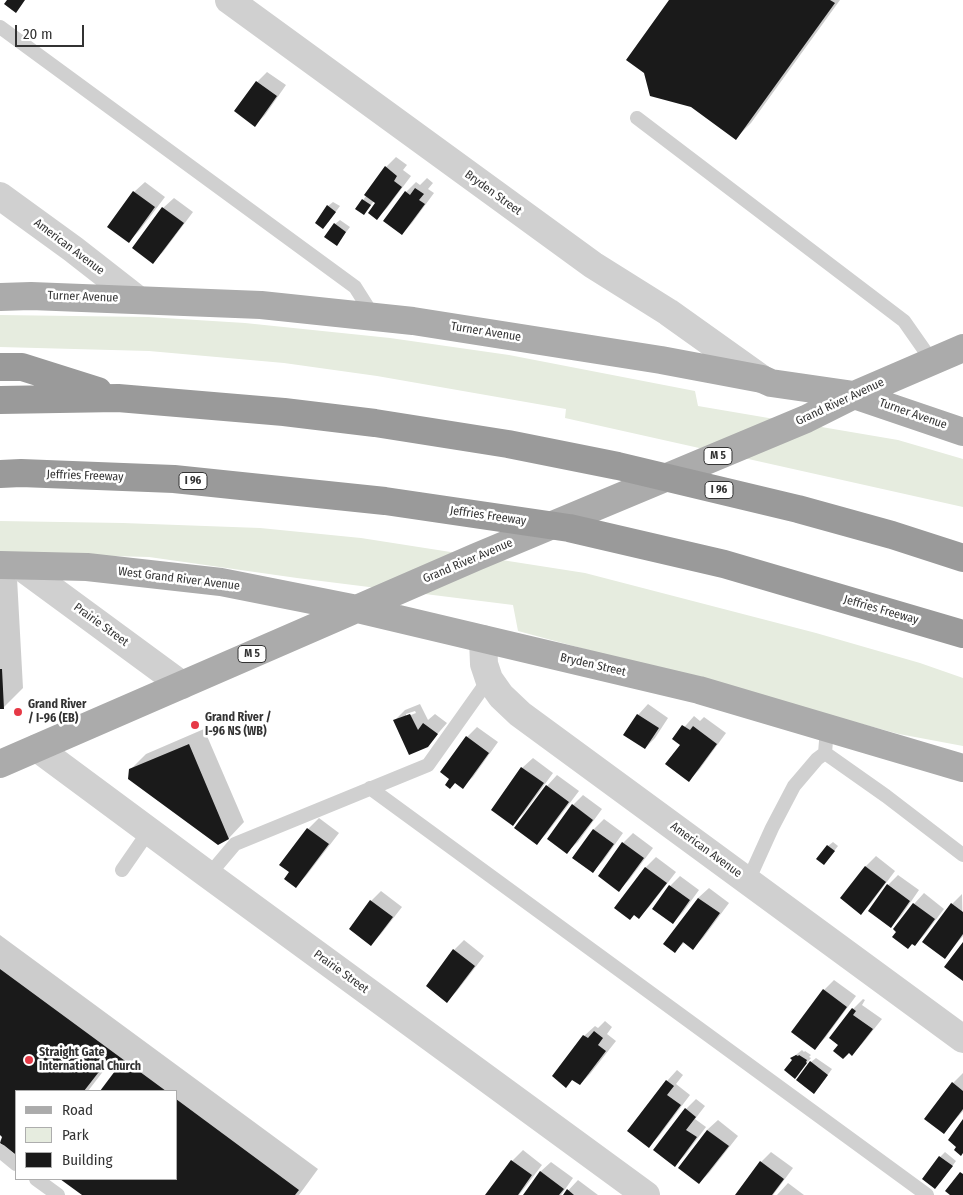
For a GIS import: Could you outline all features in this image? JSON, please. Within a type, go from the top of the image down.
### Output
[{"type":"highway","points":[[0,367],[22,367],[118,398]]},
{"type":"highway","name":"I 96","points":[[0,400],[118,398],[284,412],[375,423],[508,444],[618,466],[788,506],[892,535],[963,558]]},
{"type":"highway","name":"Jeffries Freeway","points":[[7,476],[174,479],[385,501],[569,528],[724,564],[963,634]]},
{"type":"main road","name":"Turner Avenue","points":[[0,297],[137,299],[261,305],[413,321],[586,350],[661,360],[771,383],[854,395],[963,432]]},
{"type":"main road","name":"Grand River Avenue","points":[[0,764],[357,608],[806,419],[854,395],[963,348]]},
{"type":"main road","name":"West Grand River Avenue","points":[[10,565],[87,567],[221,582],[357,608]]},
{"type":"main road","name":"Bryden Street","points":[[357,608],[700,690],[826,741],[963,768]]},
{"type":"street","name":"Bryden Street","points":[[229,0],[593,265],[668,312],[762,380]]},
{"type":"street","name":"American Avenue","points":[[0,196],[74,249],[137,299]]},
{"type":"street","name":"Prairie Street","points":[[10,565],[182,685]]},
{"type":"street","name":"American Avenue","points":[[483,639],[484,664],[489,679],[501,696],[520,714],[963,1039]]},
{"type":"street","name":"Prairie Street","points":[[37,748],[208,876],[646,1195]]},
{"type":"lane","points":[[0,27],[355,287],[374,317]]},
{"type":"lane","points":[[637,118],[904,321],[932,361]]},
{"type":"lane","points":[[208,876],[236,844],[428,765],[489,679]]},
{"type":"lane","points":[[748,881],[794,786],[817,759],[826,741]]},
{"type":"lane","name":"Bryden Street","points":[[826,741],[886,796],[963,855]]},
{"type":"lane","points":[[370,788],[926,1195]]},
{"type":"lane","points":[[122,870],[148,831]]},
{"type":"lane","points":[[0,1152],[15,1163]]},
{"type":"lane","points":[[37,1180],[58,1195]]},
{"type":"green space","points":[[0,315],[148,317],[245,323],[390,338],[509,355],[695,391],[698,406],[898,440],[963,459],[963,507],[565,418],[566,409],[377,376],[284,363],[149,351],[0,347]]},
{"type":"green space","points":[[0,521],[260,528],[361,538],[585,573],[816,633],[920,663],[963,678],[963,746],[899,734],[518,631],[513,605],[149,557],[0,553]]},
{"type":"building","points":[[7,0],[25,0],[16,13],[4,4]]},
{"type":"building","points":[[669,0],[830,0],[835,3],[736,140],[691,107],[650,96],[644,73],[626,60]]},
{"type":"building","points":[[256,81],[277,96],[255,127],[234,111]]},
{"type":"building","points":[[385,166],[397,176],[394,181],[402,187],[377,220],[368,213],[375,203],[364,195]]},
{"type":"building","points":[[415,188],[424,194],[419,200],[425,204],[402,235],[383,221],[405,191],[410,195]]},
{"type":"building","points":[[133,191],[155,207],[129,243],[107,227]]},
{"type":"building","points":[[362,199],[371,205],[364,215],[355,209]]},
{"type":"building","points":[[327,205],[336,212],[323,229],[315,223]]},
{"type":"building","points":[[162,207],[184,223],[153,264],[132,248]]},
{"type":"building","points":[[334,223],[346,232],[337,246],[324,237]]},
{"type":"building","points":[[0,669],[2,669],[4,709],[0,709]]},
{"type":"building","points":[[410,714],[418,730],[423,723],[438,734],[428,747],[409,755],[393,720]]},
{"type":"building","points":[[637,714],[659,728],[645,749],[623,735]]},
{"type":"building","points":[[682,725],[690,730],[693,726],[717,744],[689,782],[665,764],[680,745],[672,739]]},
{"type":"building","points":[[466,736],[489,753],[463,789],[455,783],[450,789],[445,785],[449,779],[440,772]]},
{"type":"building","points":[[189,744],[229,839],[218,845],[128,779],[129,769]]},
{"type":"building","points":[[521,767],[544,783],[513,826],[491,810]]},
{"type":"building","points":[[546,785],[569,802],[537,845],[514,828]]},
{"type":"building","points":[[572,804],[593,820],[567,854],[547,839]]},
{"type":"building","points":[[307,828],[329,844],[296,888],[284,879],[289,872],[279,865]]},
{"type":"building","points":[[593,829],[614,844],[593,873],[572,858]]},
{"type":"building","points":[[622,842],[644,858],[619,892],[598,876]]},
{"type":"building","points":[[827,845],[835,851],[824,865],[816,859]]},
{"type":"building","points":[[865,866],[886,882],[861,915],[840,898]]},
{"type":"building","points":[[645,867],[667,883],[639,919],[634,915],[630,920],[614,908]]},
{"type":"building","points":[[887,884],[910,901],[891,928],[868,911]]},
{"type":"building","points":[[669,885],[690,900],[673,924],[652,909]]},
{"type":"building","points":[[698,898],[720,913],[693,950],[683,942],[675,953],[663,944]]},
{"type":"building","points":[[370,900],[393,917],[371,946],[349,929]]},
{"type":"building","points":[[913,903],[935,919],[915,946],[912,944],[908,949],[892,937],[896,932],[893,929]]},
{"type":"building","points":[[951,903],[963,912],[963,934],[945,959],[922,942]]},
{"type":"building","points":[[963,942],[963,981],[944,967]]},
{"type":"building","points":[[453,949],[475,966],[447,1003],[426,986]]},
{"type":"building","name":"Straight Gate International Church","points":[[0,969],[165,1090],[101,1090],[115,1071],[105,1064],[85,1090],[15,1090],[15,1154],[0,1143],[2,1137],[0,1135]]},
{"type":"building","points":[[823,989],[847,1007],[815,1050],[791,1032]]},
{"type":"building","points":[[852,1008],[856,1011],[853,1015],[873,1029],[852,1056],[849,1053],[843,1059],[833,1051],[838,1045],[829,1038]]},
{"type":"building","points":[[594,1031],[603,1038],[598,1045],[606,1051],[580,1085],[572,1080],[566,1088],[552,1076],[583,1035],[588,1038]]},
{"type":"building","points":[[796,1055],[807,1060],[807,1063],[795,1079],[784,1070],[792,1060],[790,1058]]},
{"type":"building","points":[[810,1061],[828,1075],[814,1094],[796,1080]]},
{"type":"building","points":[[666,1080],[674,1086],[667,1095],[681,1105],[649,1148],[627,1131]]},
{"type":"building","points":[[952,1082],[963,1091],[963,1109],[944,1134],[924,1119]]},
{"type":"building","points":[[178,1100],[299,1190],[295,1195],[82,1195],[61,1180],[178,1180]]},
{"type":"building","points":[[685,1108],[696,1117],[686,1130],[697,1137],[675,1167],[653,1150]]},
{"type":"building","points":[[963,1119],[963,1153],[961,1156],[954,1150],[956,1147],[948,1140]]},
{"type":"building","points":[[707,1130],[729,1146],[699,1184],[678,1168]]},
{"type":"building","points":[[939,1156],[953,1166],[935,1189],[922,1179]]},
{"type":"building","points":[[511,1160],[532,1175],[518,1195],[485,1195]]},
{"type":"building","points":[[760,1161],[784,1179],[772,1195],[735,1195]]},
{"type":"building","points":[[540,1171],[564,1189],[559,1195],[523,1195]]},
{"type":"building","points":[[960,1172],[963,1174],[963,1195],[950,1195],[945,1191]]},
{"type":"building","points":[[567,1189],[574,1195],[563,1195]]},
{"type":"place","name":"Grand River / I-96 (EB)","points":[[18,712]]},
{"type":"place","name":"Grand River / I-96 NS (WB)","points":[[195,725]]},
{"type":"place","name":"Straight Gate International Church","points":[[29,1060]]}]
